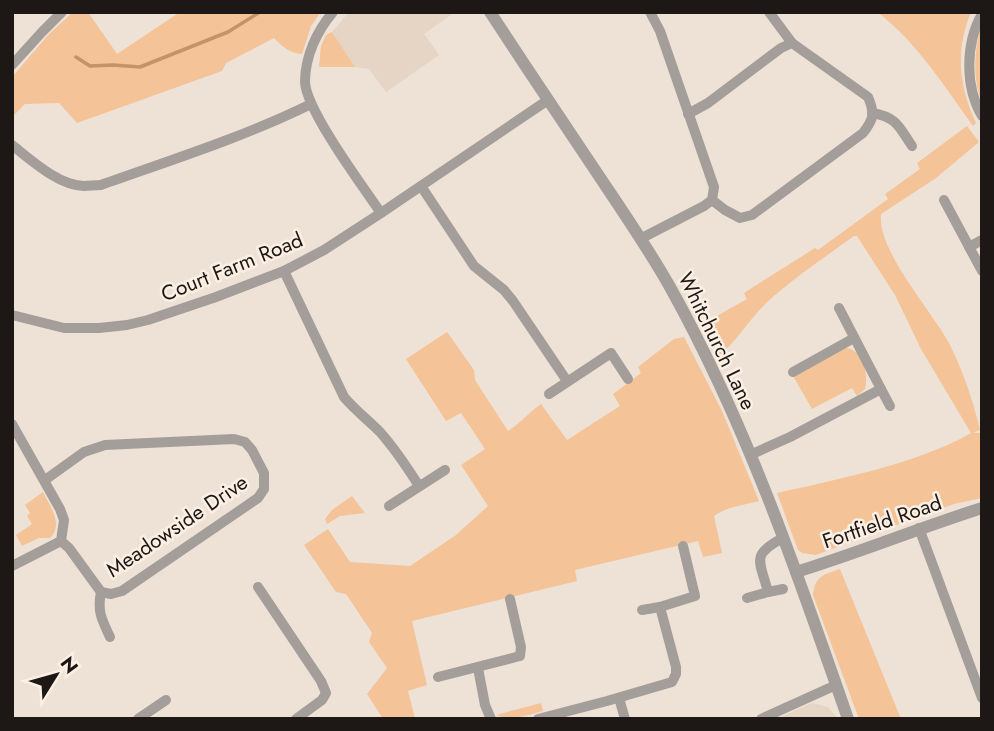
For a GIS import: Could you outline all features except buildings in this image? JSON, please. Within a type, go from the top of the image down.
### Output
[{"type":"street","points":[[12,65],[62,12]]},
{"type":"street","points":[[333,12],[318,31],[309,57],[305,83],[311,104],[381,213]]},
{"type":"street","name":"Whitchurch Lane","points":[[490,12],[670,286],[708,360],[751,454],[848,719]]},
{"type":"street","points":[[640,239],[704,206],[712,200],[714,187],[660,31],[650,12]]},
{"type":"street","points":[[712,200],[740,218],[752,215],[863,133],[872,121],[873,108],[868,97],[792,43],[769,12]]},
{"type":"street","points":[[982,14],[973,37],[969,58],[971,83],[976,105],[982,116]]},
{"type":"street","points":[[688,114],[708,103],[781,48],[792,43]]},
{"type":"street","name":"Court Farm Road","points":[[12,315],[64,328],[127,325],[216,298],[284,271],[324,250],[548,100]]},
{"type":"street","points":[[12,145],[64,181],[82,186],[101,185],[238,136],[311,104]]},
{"type":"street","points":[[872,113],[894,120],[912,146]]},
{"type":"street","points":[[421,186],[474,266],[509,296],[567,381]]},
{"type":"street","points":[[944,200],[982,271]]},
{"type":"street","points":[[969,247],[982,240]]},
{"type":"street","points":[[284,271],[344,397],[379,431],[402,459],[419,486]]},
{"type":"street","points":[[839,308],[890,407]]},
{"type":"street","points":[[793,372],[854,338]]},
{"type":"street","points":[[549,394],[611,353],[628,379]]},
{"type":"street","points":[[751,454],[790,437],[881,389]]},
{"type":"street","points":[[12,424],[45,480],[64,520],[61,541],[12,566]]},
{"type":"street","name":"Meadowside Drive","points":[[45,480],[85,453],[106,445],[234,439],[245,442],[264,473],[264,489],[258,498],[122,591],[111,594],[101,592],[61,541]]},
{"type":"street","points":[[389,506],[445,470]]},
{"type":"street","name":"Fortfield Road","points":[[796,572],[982,508]]},
{"type":"street","points":[[919,528],[982,698]]},
{"type":"street","points":[[768,592],[760,561],[761,554],[764,549],[783,538]]},
{"type":"street","points":[[642,610],[695,596],[682,546]]},
{"type":"street","points":[[258,587],[321,681],[326,693],[322,700],[296,719]]},
{"type":"street","points":[[747,598],[783,589]]},
{"type":"street","name":"Meadowside Drive","points":[[101,592],[98,606],[110,637]]},
{"type":"street","points":[[438,677],[520,656],[521,647],[510,599]]},
{"type":"street","points":[[538,719],[672,682],[676,667],[660,607]]},
{"type":"street","points":[[478,668],[485,705],[491,719]]},
{"type":"street","points":[[761,719],[836,685]]},
{"type":"street","points":[[619,698],[625,719]]},
{"type":"street","points":[[138,719],[166,700]]},
{"type":"shaded area","points":[[73,12],[88,12],[117,54],[180,12],[321,12],[311,26],[302,54],[286,49],[274,38],[226,63],[222,71],[77,123],[59,103],[25,104],[12,117],[12,77],[49,34]]},
{"type":"shaded area","points":[[349,12],[455,12],[424,34],[439,55],[386,92],[369,69],[355,67],[332,32]]},
{"type":"shaded area","points":[[877,12],[971,12],[963,41],[961,68],[966,96],[976,123],[973,126],[917,51]]},
{"type":"shaded area","points":[[982,22],[982,104],[975,63]]},
{"type":"shaded area","points":[[332,32],[355,67],[319,67],[321,46],[326,35]]},
{"type":"shaded area","points":[[967,126],[979,142],[936,178],[881,214],[887,245],[949,343],[967,386],[980,430],[973,433],[982,433],[982,498],[954,504],[816,555],[802,553],[798,550],[777,493],[902,462],[971,433],[921,349],[895,295],[857,236],[813,265],[774,296],[718,357],[701,325],[747,299],[744,293],[815,248],[818,250],[888,199],[885,194],[920,169],[917,163]]},
{"type":"shaded area","points":[[447,332],[474,370],[475,380],[508,431],[541,404],[567,440],[620,406],[613,394],[641,373],[638,367],[674,339],[684,337],[722,411],[759,501],[730,508],[714,516],[722,553],[703,557],[698,541],[575,570],[577,581],[412,621],[427,685],[408,691],[415,719],[383,719],[367,694],[387,668],[369,642],[372,633],[346,594],[336,592],[304,545],[328,529],[350,562],[410,566],[456,535],[488,506],[461,465],[485,449],[461,413],[446,421],[406,359]]},
{"type":"shaded area","points":[[843,348],[860,356],[865,369],[865,389],[857,396],[852,388],[812,409],[793,376]]},
{"type":"shaded area","points":[[43,492],[56,521],[54,533],[50,538],[39,538],[22,546],[16,535],[32,524],[25,505]]},
{"type":"shaded area","points":[[352,496],[365,513],[340,516],[327,524],[325,519],[332,510]]},
{"type":"shaded area","points":[[840,569],[901,719],[859,719],[813,595],[821,577]]},
{"type":"shaded area","points":[[541,703],[543,711],[525,716],[508,718],[496,715]]},
{"type":"shaded area","points":[[812,703],[828,707],[838,719],[777,719]]},
{"type":"waterway","points":[[76,57],[90,66],[140,67],[228,32],[260,12]]}]
